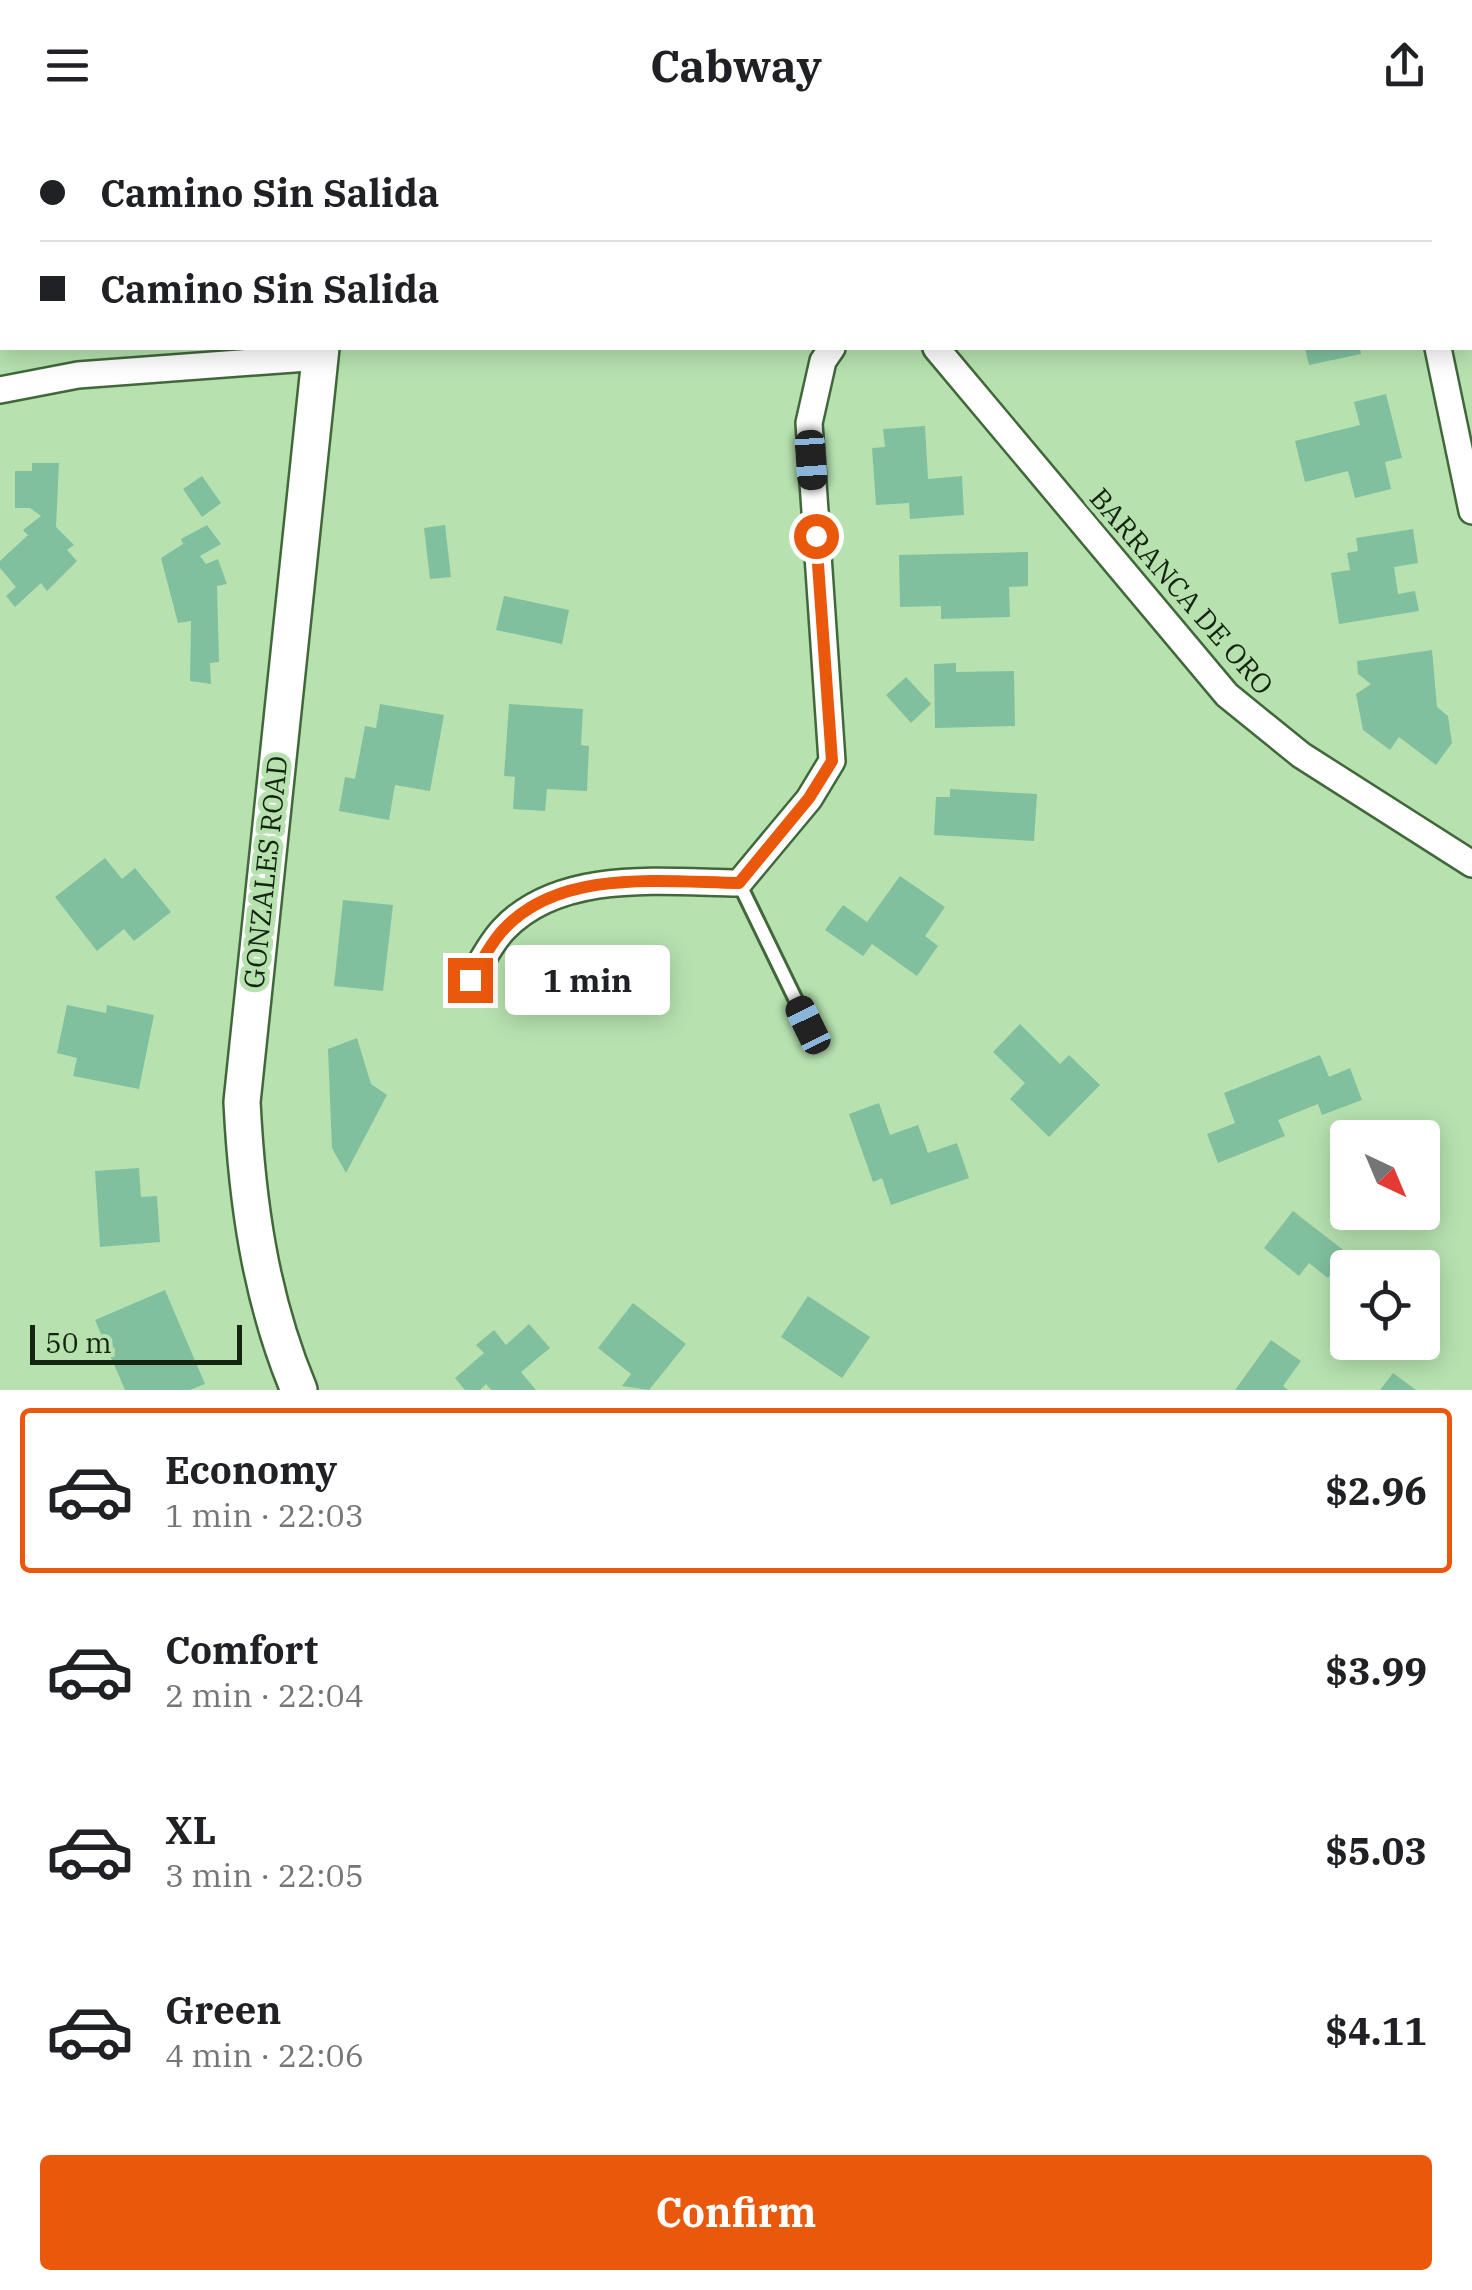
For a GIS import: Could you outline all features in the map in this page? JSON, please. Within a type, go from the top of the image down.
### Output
[{"type":"street","points":[[470,980],[504,928],[560,892],[636,882],[739,883],[809,798],[832,761],[809,423],[823,361],[831,350]]},
{"type":"street","name":"BARRANCA DE ORO","points":[[938,350],[1227,695],[1301,754],[1472,864]]},
{"type":"street","points":[[1438,350],[1472,511]]},
{"type":"street","points":[[0,390],[78,375],[321,352]]},
{"type":"street","name":"GONZALES ROAD","points":[[299,1390],[262,1280],[246,1194],[242,1102],[321,352]]},
{"type":"lane","points":[[739,883],[808,1025]]},
{"type":"building","points":[[1305,350],[1360,350],[1361,354],[1309,365]]},
{"type":"building","points":[[1386,394],[1402,458],[1385,462],[1391,489],[1355,498],[1348,471],[1305,482],[1295,441],[1360,425],[1354,402]]},
{"type":"building","points":[[925,426],[928,479],[962,476],[964,515],[910,519],[909,503],[876,505],[872,448],[885,447],[883,429]]},
{"type":"building","points":[[32,463],[59,463],[56,527],[74,545],[67,550],[77,561],[47,591],[41,583],[15,607],[6,596],[16,587],[0,568],[0,561],[28,535],[23,530],[41,516],[30,508],[15,508],[15,471],[32,471]]},
{"type":"building","points":[[202,476],[221,503],[202,517],[183,489]]},
{"type":"building","points":[[207,525],[221,544],[200,556],[206,564],[218,559],[227,584],[217,586],[219,662],[210,663],[211,684],[190,681],[191,621],[178,623],[161,558],[183,544],[181,539]]},
{"type":"building","points":[[445,525],[451,577],[430,579],[424,528]]},
{"type":"building","points":[[1413,529],[1418,563],[1394,567],[1398,594],[1415,591],[1419,611],[1339,624],[1331,573],[1350,570],[1347,553],[1358,551],[1356,538]]},
{"type":"building","points":[[1028,552],[1028,586],[1009,587],[1010,617],[941,619],[941,606],[900,607],[899,555]]},
{"type":"building","points":[[504,596],[569,610],[562,644],[496,630]]},
{"type":"building","points":[[1432,650],[1437,707],[1448,716],[1452,743],[1436,765],[1399,737],[1390,750],[1363,730],[1356,694],[1371,684],[1358,674],[1357,661]]},
{"type":"building","points":[[956,663],[956,672],[1014,671],[1015,726],[935,728],[934,664]]},
{"type":"building","points":[[906,677],[931,704],[911,723],[886,695]]},
{"type":"building","points":[[380,704],[444,715],[430,791],[395,785],[389,820],[339,811],[345,777],[355,779],[365,726],[376,728]]},
{"type":"building","points":[[509,704],[583,709],[581,745],[589,746],[587,791],[547,789],[545,811],[513,809],[515,777],[504,776]]},
{"type":"building","points":[[950,789],[1037,794],[1034,841],[934,835],[936,797],[950,797]]},
{"type":"building","points":[[105,858],[122,879],[135,868],[171,912],[134,941],[124,929],[97,951],[55,897]]},
{"type":"building","points":[[900,876],[945,907],[925,936],[938,946],[917,976],[872,944],[863,956],[825,930],[843,905],[867,922]]},
{"type":"building","points":[[343,900],[393,905],[383,991],[334,986]]},
{"type":"building","points":[[67,1005],[106,1013],[107,1005],[154,1015],[139,1089],[73,1076],[77,1058],[57,1053]]},
{"type":"building","points":[[1020,1024],[1060,1064],[1069,1055],[1100,1085],[1049,1137],[1010,1099],[1025,1083],[993,1052]]},
{"type":"building","points":[[357,1038],[371,1084],[387,1095],[346,1173],[332,1148],[328,1049]]},
{"type":"building","points":[[1320,1055],[1329,1077],[1350,1068],[1362,1100],[1322,1115],[1318,1104],[1278,1120],[1285,1136],[1218,1163],[1207,1134],[1235,1123],[1224,1093]]},
{"type":"building","points":[[879,1103],[890,1135],[918,1125],[928,1153],[957,1143],[969,1178],[891,1205],[882,1178],[873,1182],[849,1114]]},
{"type":"building","points":[[139,1168],[141,1197],[157,1196],[160,1242],[100,1247],[95,1171]]},
{"type":"building","points":[[1293,1211],[1343,1250],[1330,1250],[1328,1278],[1309,1263],[1299,1276],[1264,1248]]},
{"type":"building","points":[[165,1290],[205,1384],[190,1390],[125,1390],[95,1320]]},
{"type":"building","points":[[808,1296],[870,1337],[842,1378],[781,1337]]},
{"type":"building","points":[[633,1303],[686,1344],[649,1390],[622,1386],[631,1374],[598,1348]]},
{"type":"building","points":[[529,1324],[550,1348],[521,1372],[536,1390],[491,1390],[486,1384],[480,1390],[465,1390],[455,1378],[484,1353],[476,1345],[494,1330],[506,1345]]},
{"type":"building","points":[[1271,1340],[1301,1361],[1283,1386],[1288,1390],[1235,1390]]},
{"type":"building","points":[[1393,1373],[1416,1390],[1380,1390]]},
{"type":"route","points":[[470,980],[504,928],[560,892],[636,882],[739,883],[809,798],[832,761],[816,536]]}]
